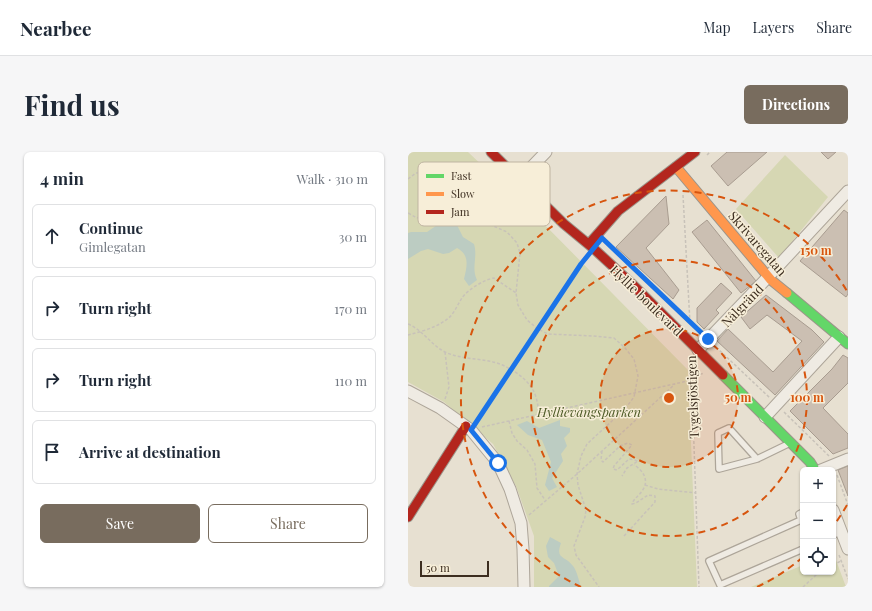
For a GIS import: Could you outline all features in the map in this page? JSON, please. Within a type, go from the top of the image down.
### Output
[{"type":"street","name":"Hyllie boulevard","points":[[490,152],[500,162]]},
{"type":"street","points":[[536,162],[546,152]]},
{"type":"street","points":[[591,246],[618,211],[695,152]]},
{"type":"street","name":"Skrivaregatan","points":[[676,167],[685,181],[768,277],[848,344]]},
{"type":"street","name":"Nålgränd","points":[[694,346],[708,339],[848,191]]},
{"type":"street","name":"Hyllie boulevard","points":[[550,209],[591,246],[694,346],[810,462],[813,467]]},
{"type":"street","points":[[765,417],[839,337]]},
{"type":"street","points":[[408,391],[440,408],[469,428],[498,463],[510,489],[521,523],[524,587]]},
{"type":"street","points":[[408,518],[469,428]]},
{"type":"street","points":[[829,467],[848,459]]},
{"type":"street","points":[[837,533],[843,551]]},
{"type":"lane","points":[[757,459],[729,428],[718,433],[719,469],[757,459],[790,443]]},
{"type":"lane","points":[[800,521],[709,561],[720,585],[800,550]]},
{"type":"path","points":[[408,179],[418,173]]},
{"type":"path","name":"Tygelsjöstigen","points":[[685,181],[690,322],[694,346],[692,380],[699,587]]},
{"type":"path","points":[[408,213],[418,218]]},
{"type":"path","points":[[493,226],[507,232],[516,243],[520,254],[516,293],[518,305],[527,320],[538,329],[548,334],[614,338],[634,359],[638,376],[634,397],[626,409],[587,444],[580,456],[577,474],[578,485],[586,510],[585,518],[574,546],[576,555],[599,587]]},
{"type":"path","points":[[469,428],[538,329],[591,246]]},
{"type":"path","points":[[408,335],[421,332],[446,320],[454,312],[463,296],[487,279],[494,278],[516,293]]},
{"type":"path","points":[[667,300],[830,456],[848,505]]},
{"type":"path","points":[[408,324],[421,332],[445,352],[462,357],[493,362],[510,370],[523,379],[532,389],[537,401],[539,414]]},
{"type":"path","points":[[440,408],[449,387],[445,352]]},
{"type":"path","points":[[469,428],[509,421],[692,380],[698,374],[706,373]]},
{"type":"path","points":[[521,523],[676,383]]},
{"type":"path","points":[[509,421],[512,433],[517,441],[527,450],[535,464],[537,488],[545,500]]},
{"type":"path","points":[[602,451],[601,460],[603,462],[620,446],[628,442],[632,445],[613,469],[617,470],[629,459],[638,461],[627,468],[622,476]]},
{"type":"path","points":[[624,536],[654,502],[656,496],[648,495],[632,504],[633,500],[642,491],[645,485],[645,474],[634,464]]},
{"type":"path","points":[[645,485],[658,489],[696,493]]},
{"type":"path","points":[[843,551],[841,561],[848,579]]},
{"type":"path","points":[[836,564],[841,561]]},
{"type":"path","points":[[803,587],[816,575]]},
{"type":"green space","name":"Hyllievångsparken","points":[[408,152],[468,152],[479,162],[418,162],[418,226],[546,226],[688,370],[697,587],[534,587],[534,536],[516,486],[493,444],[444,402],[408,382]]},
{"type":"green space","points":[[785,155],[828,197],[779,258],[736,209]]},
{"type":"green space","points":[[836,560],[846,587],[751,587],[800,566],[800,575],[836,575]]},
{"type":"shaded area","points":[[436,226],[458,226],[463,237],[474,244],[475,276],[477,280],[469,286],[464,279],[467,265],[466,257],[457,248],[449,253],[443,254],[428,249],[421,251],[408,259],[408,233],[427,232]]},
{"type":"shaded area","points":[[560,420],[560,426],[570,428],[570,432],[564,438],[567,446],[561,454],[563,461],[552,478],[557,487],[549,491],[545,485],[551,462],[542,440],[528,435],[517,425],[527,421],[539,428]]},
{"type":"shaded area","points":[[550,537],[561,543],[559,548],[560,555],[574,568],[581,587],[549,587],[559,576],[554,563],[548,557],[546,546]]},
{"type":"building","points":[[727,152],[767,152],[728,186],[711,166]]},
{"type":"building","points":[[821,152],[836,152],[828,159]]},
{"type":"building","points":[[666,196],[669,224],[646,248],[679,290],[673,299],[616,247]]},
{"type":"building","points":[[844,210],[848,213],[848,294],[846,297],[800,261]]},
{"type":"building","points":[[707,220],[756,281],[741,293],[692,232]]},
{"type":"building","points":[[721,283],[732,293],[716,310],[719,313],[704,329],[697,322],[697,308]]},
{"type":"building","points":[[766,295],[812,330],[824,342],[775,395],[717,341],[728,329],[773,372],[802,341],[767,315],[750,329],[741,317]]},
{"type":"building","points":[[843,355],[848,358],[848,383],[823,408],[848,434],[848,448],[833,454],[790,411],[832,369]]},
{"type":"building","points":[[848,466],[848,496],[838,470]]},
{"type":"traffic: fast","points":[[787,293],[848,344]]},
{"type":"traffic: fast","points":[[723,375],[810,462],[813,467]]},
{"type":"traffic: slow","points":[[676,167],[771,280],[787,293]]},
{"type":"traffic: jam","points":[[491,152],[501,162]]},
{"type":"traffic: jam","points":[[589,244],[618,211],[695,152]]},
{"type":"traffic: jam","points":[[550,210],[631,283],[723,375]]},
{"type":"traffic: jam","points":[[408,517],[466,426]]},
{"type":"route","points":[[498,463],[471,430],[581,264],[602,238],[708,339]]}]
